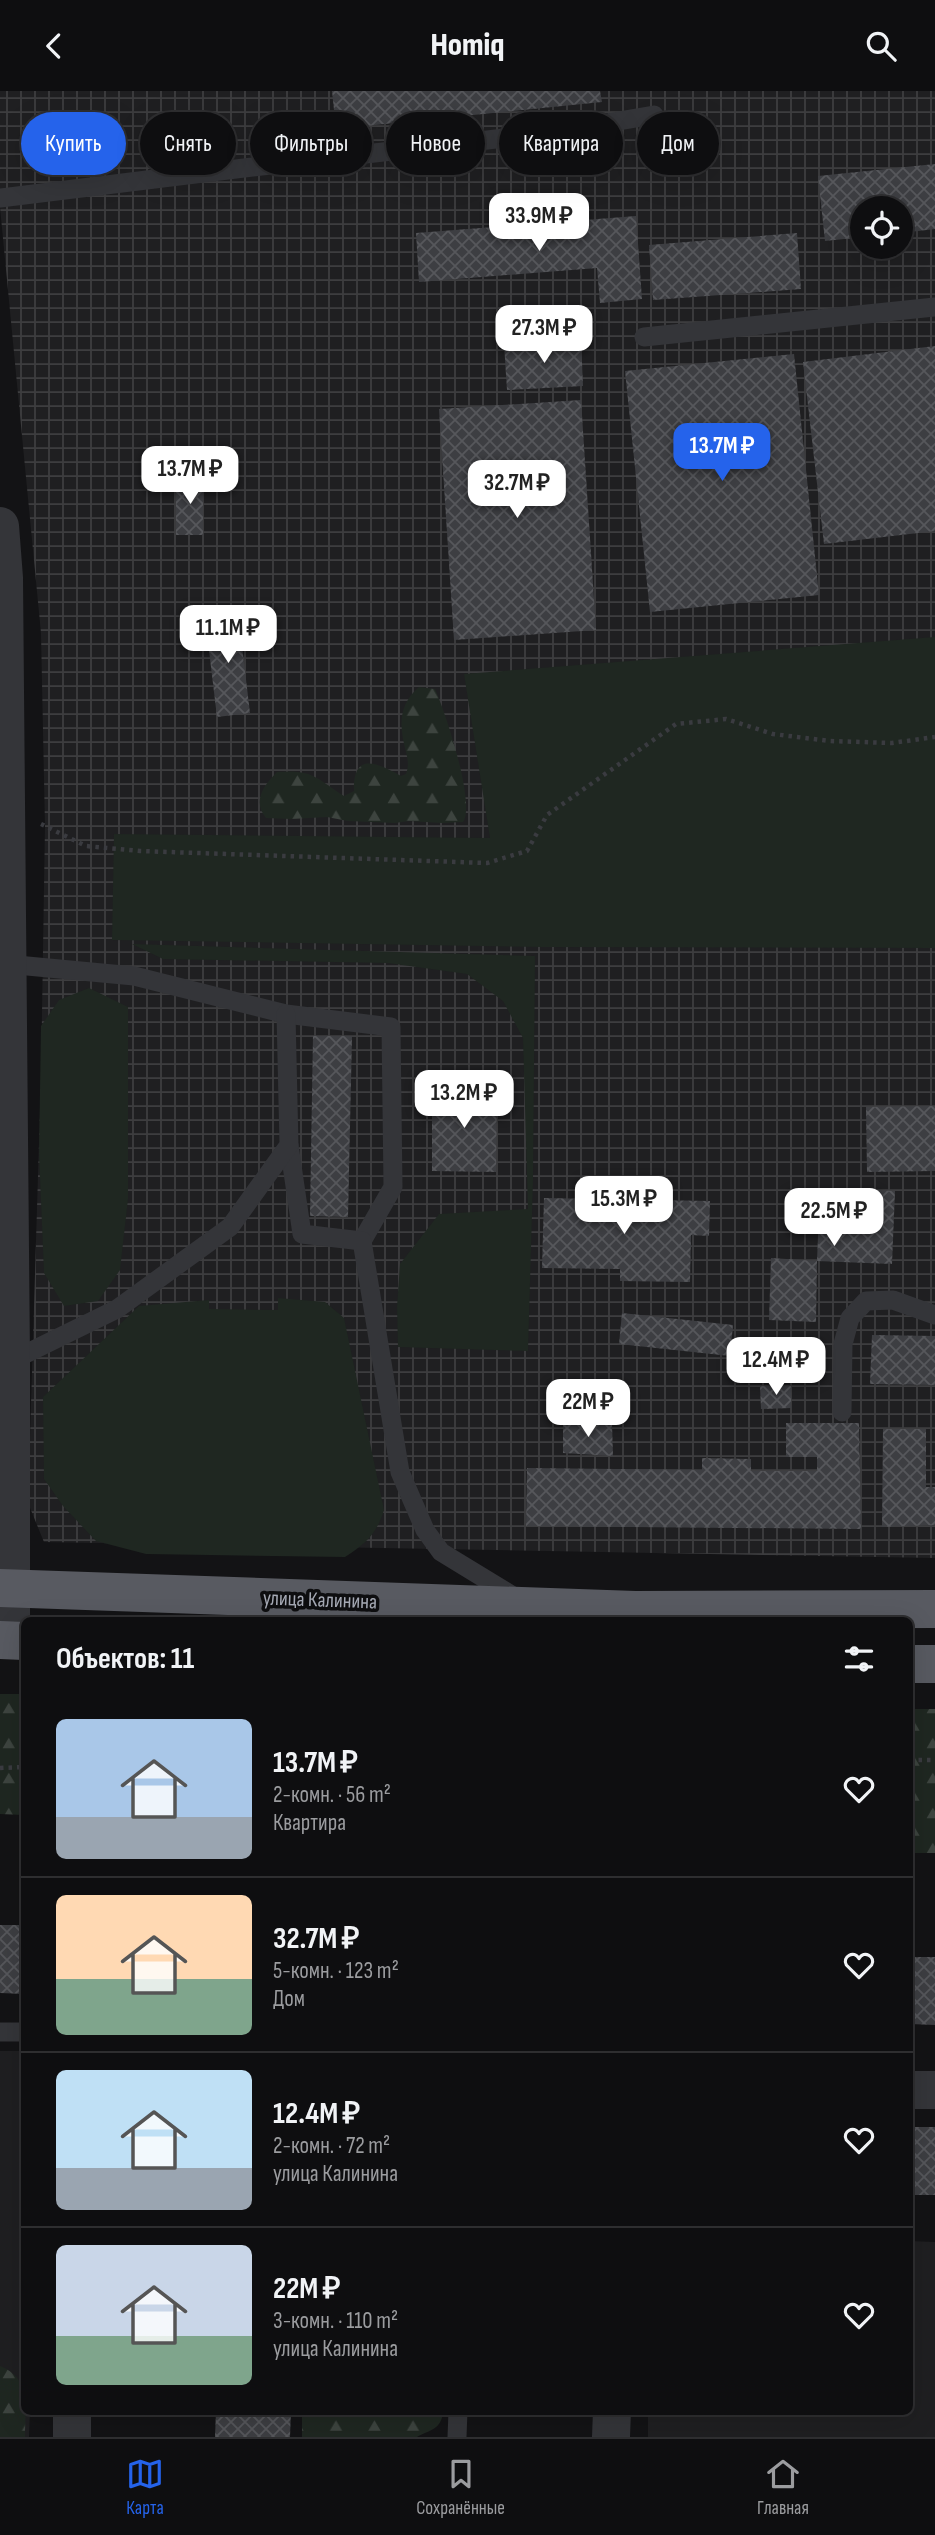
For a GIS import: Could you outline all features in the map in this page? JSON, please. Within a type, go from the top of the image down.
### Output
[{"type":"highway","name":"улица Калинина","points":[[5,1589],[531,1607],[634,1615],[935,1609]]},
{"type":"highway","points":[[913,1664],[935,1664]]},
{"type":"street","points":[[0,526],[4,578],[11,1361],[5,1589],[12,1640]]},
{"type":"street","points":[[913,2090],[935,2090]]},
{"type":"street","points":[[72,2415],[72,2437]]},
{"type":"street","points":[[611,2437],[612,2415]]},
{"type":"lane","points":[[0,198],[548,133],[637,118]]},
{"type":"lane","points":[[644,337],[935,307]]},
{"type":"lane","points":[[6,964],[134,976],[286,1014],[391,1027],[393,1187],[362,1241],[400,1472],[425,1530],[441,1552],[531,1607]]},
{"type":"lane","points":[[286,1014],[289,1145],[302,1234],[362,1241]]},
{"type":"lane","points":[[11,1361],[117,1309],[230,1227],[289,1145]]},
{"type":"lane","points":[[842,1412],[843,1344],[850,1318],[866,1301],[893,1300],[935,1315]]},
{"type":"lane","points":[[0,2032],[21,2032]]},
{"type":"lane","points":[[457,2437],[458,2415]]},
{"type":"path","points":[[5,795],[45,826],[86,846],[141,851],[487,863],[527,851],[547,815],[676,724],[726,719],[773,734],[830,741],[892,743],[935,737]]},
{"type":"path","points":[[913,1760],[935,1760]]},
{"type":"path","points":[[0,1768],[21,1767]]},
{"type":"shaded area","points":[[0,91],[935,91],[935,1558],[44,1542],[28,1503],[41,1078],[45,826],[41,633],[0,207]]},
{"type":"shaded area","points":[[0,2051],[21,2051],[21,2415],[30,2415],[29,2437],[0,2437]]},
{"type":"shaded area","points":[[913,2241],[935,2242],[935,2437],[648,2437],[648,2415],[913,2415]]},
{"type":"green space","points":[[935,637],[935,948],[544,947],[112,940],[114,834],[490,838],[464,674]]},
{"type":"green space","points":[[419,687],[435,689],[445,717],[458,757],[466,797],[463,822],[395,823],[348,821],[327,817],[266,818],[260,805],[261,793],[277,772],[299,772],[314,776],[344,796],[354,791],[355,778],[362,765],[375,764],[401,776],[406,774],[408,763],[402,733],[402,716],[407,701]]},
{"type":"green space","points":[[132,944],[535,956],[528,1351],[398,1347],[400,1264],[439,1214],[528,1209],[523,1038],[503,1001],[467,974],[388,963],[163,959]]},
{"type":"green space","points":[[89,988],[128,1007],[128,1199],[120,1270],[98,1301],[64,1306],[44,1273],[39,1154],[41,1026],[59,1000]]},
{"type":"green space","points":[[278,1298],[325,1302],[344,1318],[384,1510],[374,1532],[345,1557],[146,1554],[96,1541],[63,1506],[44,1479],[43,1397],[139,1306],[209,1300],[209,1309],[278,1310]]},
{"type":"green space","points":[[0,1694],[21,1694],[21,1815],[0,1814]]},
{"type":"green space","points":[[913,1709],[935,1709],[935,1853],[913,1853]]},
{"type":"green space","points":[[0,2366],[10,2371],[21,2385],[21,2415],[26,2415],[25,2437],[0,2437]]},
{"type":"green space","points":[[302,2415],[442,2415],[437,2426],[417,2437],[302,2437]]},
{"type":"building","points":[[332,91],[600,91],[602,102],[485,114],[386,112],[386,124],[372,125],[372,112],[334,112]]},
{"type":"building","points":[[935,164],[935,229],[913,232],[913,196],[850,196],[850,238],[825,241],[818,176]]},
{"type":"building","points":[[636,216],[642,299],[600,303],[597,268],[419,282],[416,233]]},
{"type":"building","points":[[797,233],[801,289],[653,300],[649,245]]},
{"type":"building","points":[[581,339],[583,386],[507,390],[504,344]]},
{"type":"building","points":[[935,346],[935,531],[824,544],[803,362]]},
{"type":"building","points":[[794,354],[819,595],[650,612],[625,371]]},
{"type":"building","points":[[581,400],[596,630],[454,640],[439,409]]},
{"type":"building","points":[[176,477],[203,477],[203,535],[176,535]]},
{"type":"building","points":[[238,613],[250,713],[217,717],[205,617]]},
{"type":"building","points":[[313,1036],[352,1036],[348,1217],[310,1216]]},
{"type":"building","points":[[432,1088],[497,1089],[496,1172],[432,1171]]},
{"type":"building","points":[[935,1106],[935,1171],[867,1172],[866,1107]]},
{"type":"building","points":[[820,1188],[895,1191],[892,1264],[817,1261]]},
{"type":"building","points":[[544,1198],[710,1201],[709,1236],[691,1235],[690,1282],[620,1281],[620,1269],[542,1268]]},
{"type":"building","points":[[771,1258],[817,1261],[816,1322],[769,1320]]},
{"type":"building","points":[[622,1313],[733,1325],[730,1356],[619,1344]]},
{"type":"building","points":[[872,1335],[935,1336],[935,1385],[870,1384]]},
{"type":"building","points":[[760,1386],[791,1386],[791,1408],[761,1409]]},
{"type":"building","points":[[563,1423],[612,1424],[613,1456],[563,1453]]},
{"type":"building","points":[[786,1423],[859,1423],[861,1529],[526,1526],[527,1468],[702,1470],[702,1458],[751,1459],[751,1471],[817,1471],[817,1457],[786,1457]]},
{"type":"building","points":[[883,1429],[926,1429],[926,1487],[935,1487],[935,1525],[882,1527]]},
{"type":"building","points":[[0,1925],[21,1925],[21,1994],[0,1993]]},
{"type":"building","points":[[913,1957],[935,1957],[935,2025],[913,2024]]},
{"type":"building","points":[[913,2127],[935,2127],[935,2195],[913,2195]]},
{"type":"building","points":[[216,2415],[291,2415],[290,2437],[215,2437]]}]
